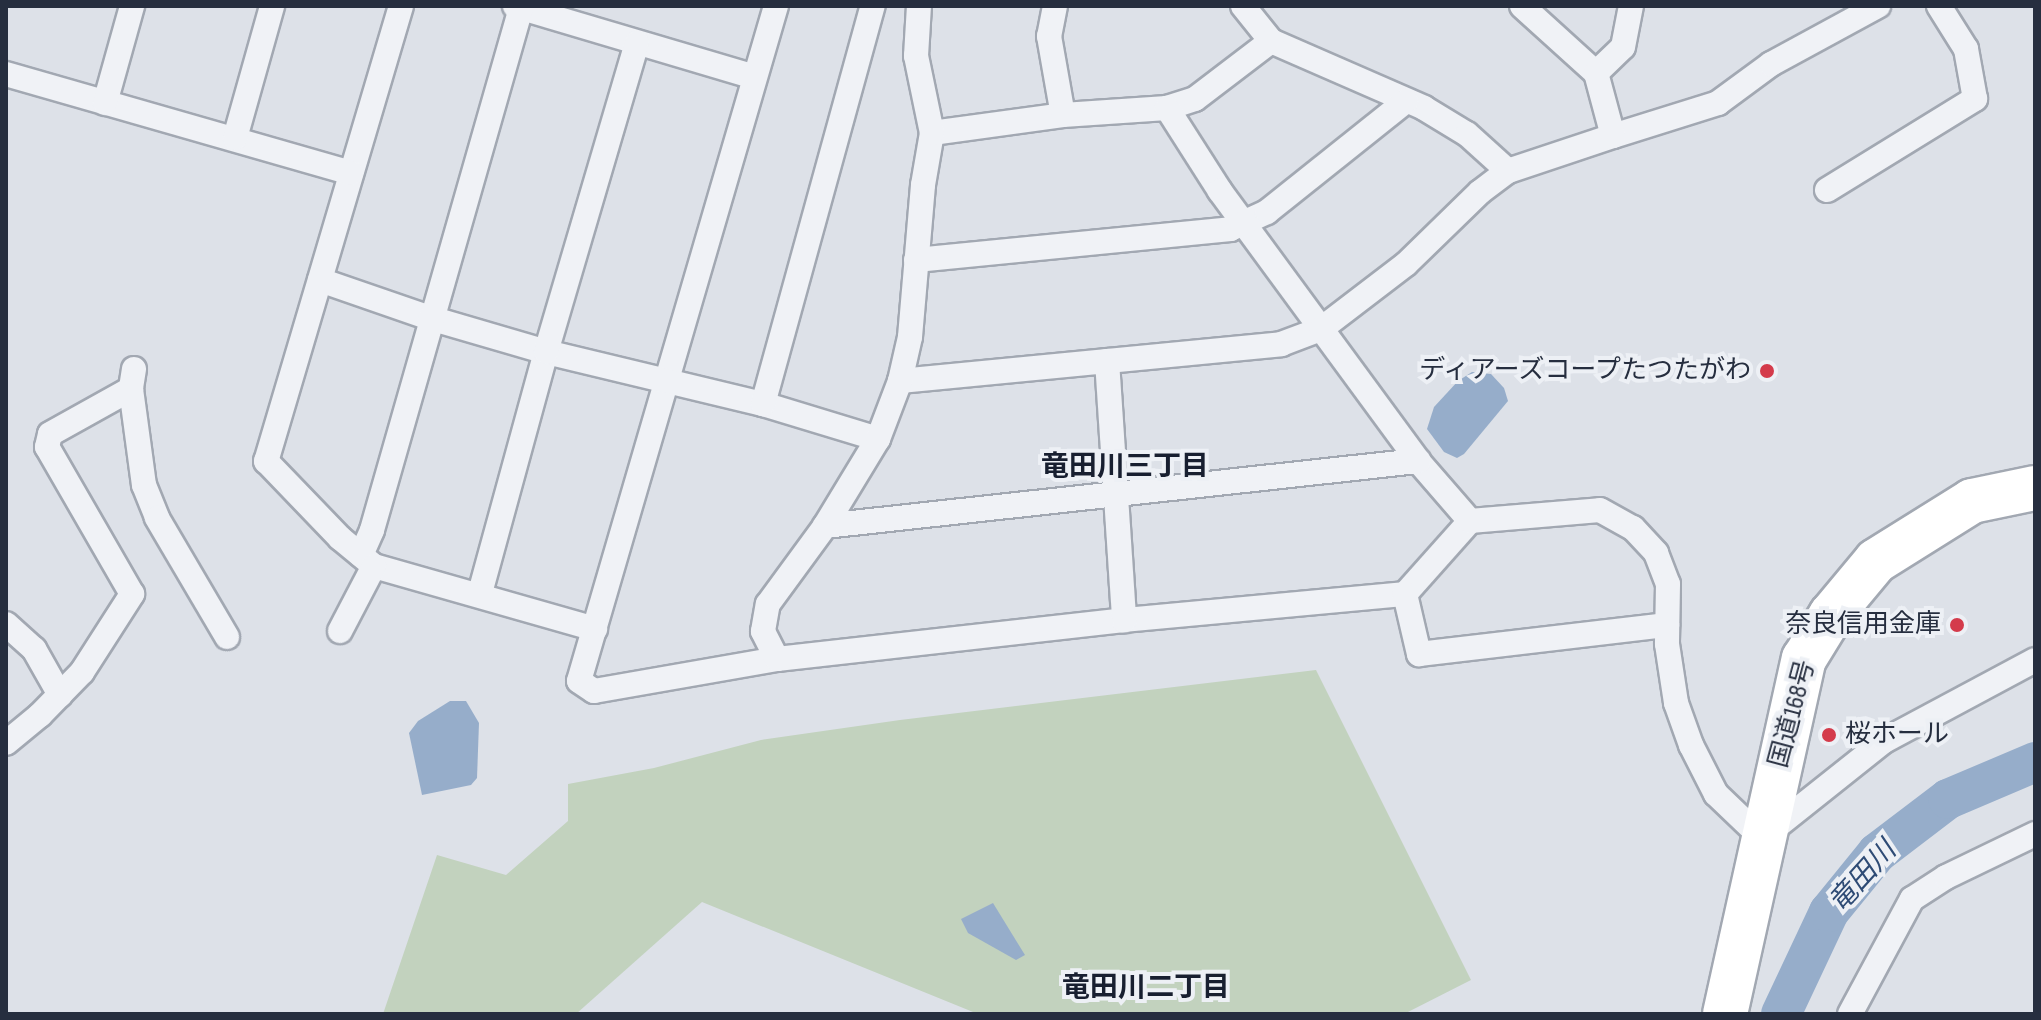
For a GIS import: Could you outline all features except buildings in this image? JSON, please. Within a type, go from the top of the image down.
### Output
[{"type":"highway","name":"国道168号","points":[[1725,1014],[1804,659],[1831,615],[1876,561],[1972,501],[2035,488]]},
{"type":"street","points":[[105,103],[132,6]]},
{"type":"street","points":[[235,138],[272,6]]},
{"type":"street","points":[[401,6],[266,461],[368,560],[595,629]]},
{"type":"street","points":[[776,6],[579,681],[594,691],[777,659],[1124,620],[1405,594],[1470,521],[1600,510],[1633,528],[1656,553],[1668,584],[1667,625],[1676,703],[1691,745],[1716,794],[1762,838],[1884,741],[2035,660]]},
{"type":"street","points":[[763,404],[873,6]]},
{"type":"street","points":[[1055,6],[1049,36],[1063,115]]},
{"type":"street","points":[[1243,6],[1271,41],[1406,101],[1467,134],[1508,171]]},
{"type":"street","points":[[1522,6],[1596,73],[1613,136]]},
{"type":"street","points":[[1596,73],[1623,47],[1631,6]]},
{"type":"street","points":[[900,381],[1281,344],[1321,329],[1406,264],[1480,192],[1508,171],[1718,103],[1771,64],[1878,6]]},
{"type":"street","points":[[1827,190],[1975,99],[1966,49],[1939,6]]},
{"type":"street","points":[[340,631],[368,560],[372,530],[518,7],[754,77]]},
{"type":"street","points":[[777,659],[763,631],[768,604],[825,526],[878,439],[900,381],[910,337],[923,185],[932,133],[916,56],[917,7]]},
{"type":"street","points":[[932,133],[1063,115],[1167,108],[1195,99],[1271,41]]},
{"type":"street","points":[[480,593],[546,352],[637,43]]},
{"type":"street","points":[[6,74],[351,173]]},
{"type":"street","points":[[916,260],[1230,229],[1267,212],[1406,101]]},
{"type":"street","points":[[1167,108],[1244,223],[1321,329],[1418,461],[1470,521]]},
{"type":"street","points":[[320,280],[430,318],[546,352],[763,404],[878,439]]},
{"type":"street","points":[[1107,361],[1124,620]]},
{"type":"street","points":[[6,743],[82,672],[132,594],[47,447],[50,434],[133,379],[144,485],[157,518],[227,637]]},
{"type":"street","points":[[825,526],[1418,461]]},
{"type":"street","points":[[1405,594],[1419,654],[1667,625]]},
{"type":"street","points":[[6,624],[34,649],[60,695]]},
{"type":"street","points":[[1850,1014],[1912,899],[1946,877],[2035,834]]},
{"type":"green space","points":[[1316,670],[1471,980],[1404,1014],[978,1014],[702,902],[576,1014],[383,1014],[437,855],[506,875],[568,821],[568,784],[654,768],[761,740],[900,720]]},
{"type":"water","points":[[1472,372],[1491,374],[1504,388],[1508,401],[1464,454],[1457,458],[1444,452],[1427,429],[1434,407],[1458,381]]},
{"type":"water","points":[[450,701],[466,701],[479,723],[477,778],[471,785],[422,795],[409,733],[418,721]]},
{"type":"water","points":[[993,903],[1025,955],[1016,960],[968,933],[961,919]]},
{"type":"waterway","name":"竜田川","points":[[1781,1014],[1829,912],[1877,853],[1948,799],[2035,762]]},
{"type":"place","name":"ディアーズコープたつたがわ","points":[[1767,371]]},
{"type":"place","name":"奈良信用金庫","points":[[1957,625]]},
{"type":"place","name":"桜ホール","points":[[1829,735]]},
{"type":"district","name":"竜田川三丁目","points":[[1125,467]]},
{"type":"district","name":"竜田川二丁目","points":[[1146,988]]}]
